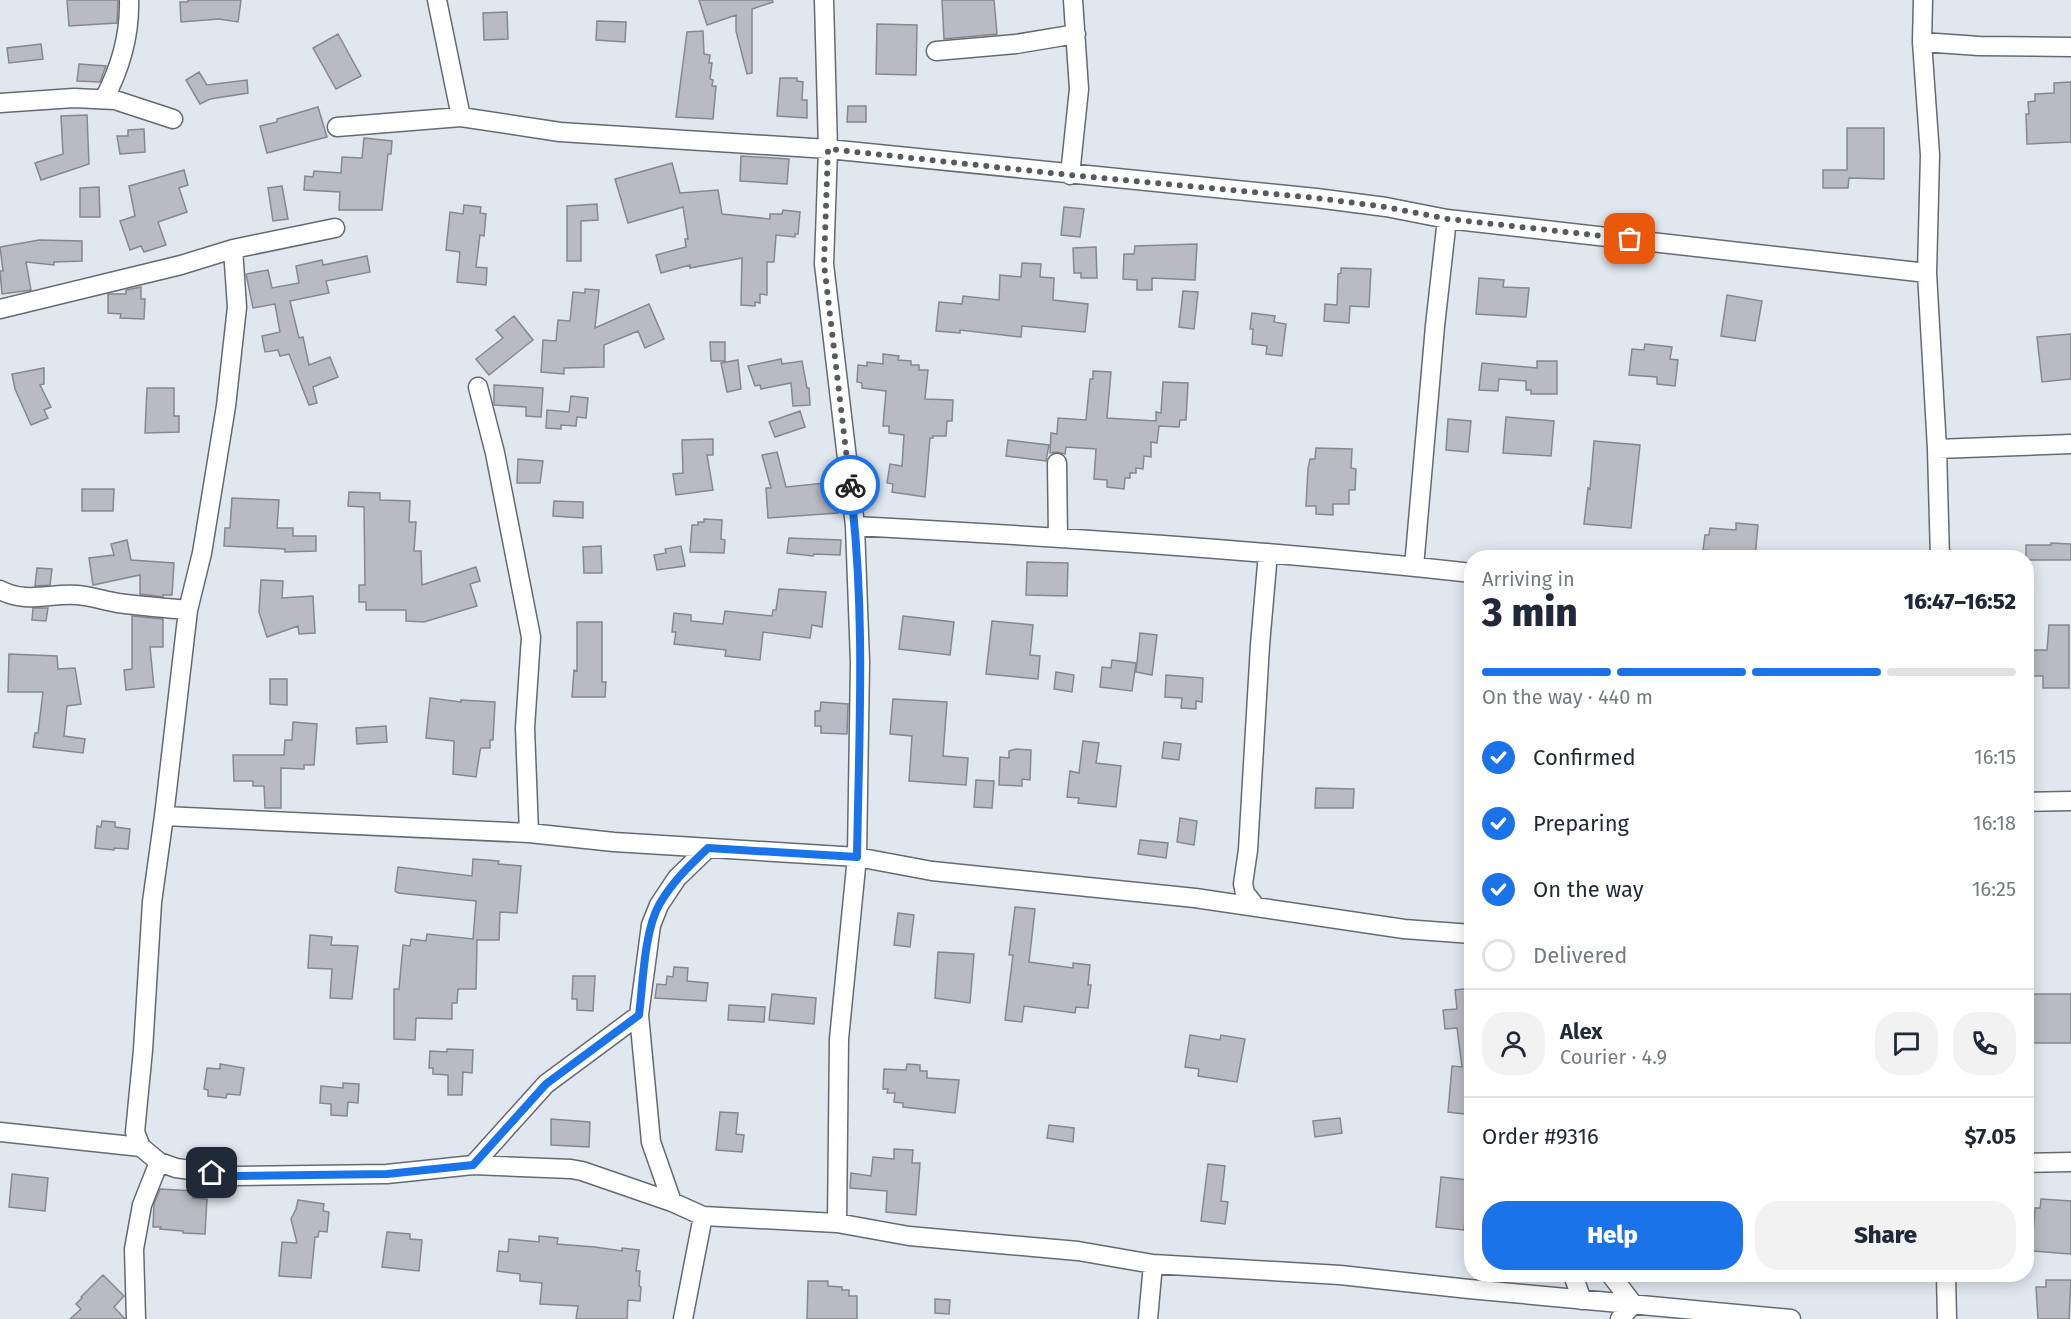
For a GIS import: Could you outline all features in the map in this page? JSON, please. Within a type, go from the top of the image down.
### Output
[{"type":"street","points":[[104,99],[122,59],[128,33],[129,0]]},
{"type":"street","points":[[437,0],[461,117]]},
{"type":"street","points":[[824,0],[828,149],[824,264],[855,526],[860,662],[857,857],[839,1039],[837,1223]]},
{"type":"street","points":[[1070,175],[1079,89],[1073,0]]},
{"type":"street","points":[[1923,0],[1922,42],[1930,154],[1927,273],[1937,449],[1940,550]]},
{"type":"street","points":[[936,51],[1016,44],[1076,34]]},
{"type":"street","points":[[1922,42],[1979,46],[2071,47]]},
{"type":"street","points":[[0,103],[74,98],[104,99],[134,105],[173,119]]},
{"type":"street","points":[[337,127],[461,117],[560,132],[828,149],[1316,198],[1386,207],[1448,219],[1927,273]]},
{"type":"street","points":[[1414,567],[1435,326],[1448,219]]},
{"type":"street","points":[[0,309],[119,278],[181,265],[233,249],[334,228]]},
{"type":"street","points":[[233,249],[237,307],[226,406],[202,553],[188,610],[152,902],[143,1050],[135,1132],[141,1147],[159,1162],[176,1168],[235,1176],[387,1174],[473,1165],[544,1167],[582,1171],[672,1202],[703,1216],[837,1223],[909,1236],[1078,1251],[1153,1264],[1340,1275],[1791,1319]]},
{"type":"street","points":[[478,387],[495,453],[531,637],[525,728],[529,833]]},
{"type":"street","points":[[1937,449],[2071,444]]},
{"type":"street","points":[[1057,463],[1058,537]]},
{"type":"street","points":[[855,526],[1058,537],[1268,553],[1464,572]]},
{"type":"street","points":[[1256,907],[1245,893],[1243,884],[1248,850],[1260,645],[1268,553]]},
{"type":"street","points":[[0,590],[10,595],[33,599],[55,595],[79,595],[117,603],[188,610]]},
{"type":"street","points":[[2034,802],[2071,801]]},
{"type":"street","points":[[164,816],[529,833],[708,848],[857,857],[932,871],[1172,895],[1404,929],[1464,933]]},
{"type":"street","points":[[672,1202],[651,1142],[639,1015],[651,925],[659,905],[677,878],[708,848]]},
{"type":"street","points":[[473,1165],[546,1084],[639,1015]]},
{"type":"street","points":[[0,1132],[141,1147]]},
{"type":"street","points":[[135,1319],[135,1250],[142,1205],[159,1162]]},
{"type":"street","points":[[2034,1163],[2071,1162]]},
{"type":"street","points":[[683,1319],[703,1216]]},
{"type":"street","points":[[1148,1319],[1153,1264]]},
{"type":"street","points":[[1576,1282],[1582,1300]]},
{"type":"street","points":[[1616,1282],[1633,1304]]},
{"type":"street","points":[[1946,1282],[1947,1319]]},
{"type":"street","points":[[1620,1319],[1633,1304]]},
{"type":"building","points":[[67,0],[118,0],[117,23],[69,26]]},
{"type":"building","points":[[188,0],[241,0],[238,22],[219,19],[181,22],[180,2],[188,2]]},
{"type":"building","points":[[699,0],[772,0],[773,2],[752,9],[752,73],[747,74],[736,31],[736,15],[707,25]]},
{"type":"building","points":[[942,0],[994,0],[997,34],[944,39]]},
{"type":"building","points":[[507,12],[508,39],[484,40],[483,13]]},
{"type":"building","points":[[597,21],[626,22],[625,42],[596,40]]},
{"type":"building","points":[[877,24],[917,25],[916,75],[876,74]]},
{"type":"building","points":[[703,31],[704,54],[710,55],[709,63],[712,63],[710,79],[713,80],[712,86],[716,86],[713,119],[676,117],[687,32]]},
{"type":"building","points":[[338,34],[361,76],[336,89],[313,48]]},
{"type":"building","points":[[41,44],[43,59],[9,63],[7,48]]},
{"type":"building","points":[[79,64],[106,66],[100,82],[77,81]]},
{"type":"building","points":[[199,72],[207,85],[247,80],[248,93],[210,99],[200,104],[186,80]]},
{"type":"building","points":[[780,78],[797,78],[797,81],[803,82],[802,100],[807,100],[807,118],[777,116]]},
{"type":"building","points":[[2071,82],[2071,142],[2027,144],[2028,102],[2035,101],[2035,94],[2054,93],[2054,83]]},
{"type":"building","points":[[848,106],[866,106],[866,122],[847,122]]},
{"type":"building","points":[[318,107],[327,137],[267,153],[260,126]]},
{"type":"building","points":[[87,115],[89,164],[41,180],[35,163],[63,154],[61,116]]},
{"type":"building","points":[[1847,128],[1884,128],[1884,179],[1849,178],[1848,188],[1823,188],[1823,170],[1847,170]]},
{"type":"building","points":[[144,129],[145,152],[120,154],[117,136],[128,136],[128,130]]},
{"type":"building","points":[[364,138],[392,141],[391,154],[388,154],[382,210],[339,210],[340,192],[304,190],[305,176],[313,177],[314,171],[341,173],[342,157],[362,158]]},
{"type":"building","points":[[741,156],[789,159],[787,184],[740,181]]},
{"type":"building","points":[[672,163],[680,193],[718,190],[722,214],[770,219],[770,214],[782,214],[783,210],[800,212],[798,234],[795,234],[795,237],[776,235],[774,262],[767,262],[767,295],[760,294],[760,303],[755,302],[755,306],[741,305],[742,258],[690,268],[690,265],[661,273],[656,255],[686,247],[685,239],[688,239],[683,207],[628,223],[615,179]]},
{"type":"building","points":[[184,170],[188,185],[179,188],[187,212],[158,222],[166,245],[144,252],[141,246],[130,250],[120,221],[135,216],[129,186]]},
{"type":"building","points":[[282,186],[288,219],[273,221],[268,188]]},
{"type":"building","points":[[99,187],[100,217],[80,217],[80,188]]},
{"type":"building","points":[[597,204],[598,220],[581,221],[581,261],[567,261],[567,206]]},
{"type":"building","points":[[464,205],[481,207],[480,213],[486,214],[484,236],[480,235],[476,267],[487,268],[486,285],[457,282],[460,252],[446,250],[450,212],[463,214]]},
{"type":"building","points":[[1064,207],[1084,209],[1080,237],[1061,235]]},
{"type":"building","points":[[39,240],[82,241],[82,261],[54,262],[54,265],[26,262],[31,290],[2,294],[0,271],[3,271],[0,247]]},
{"type":"building","points":[[1197,244],[1195,280],[1152,278],[1152,290],[1137,290],[1137,280],[1123,279],[1124,254],[1134,254],[1135,246]]},
{"type":"building","points":[[1096,247],[1097,278],[1081,278],[1081,273],[1074,273],[1073,248]]},
{"type":"building","points":[[367,256],[370,272],[326,281],[329,293],[290,301],[299,338],[303,337],[309,365],[330,357],[338,377],[313,387],[317,403],[309,405],[289,354],[280,356],[278,350],[265,352],[262,336],[280,332],[275,304],[253,308],[246,274],[268,270],[272,288],[299,283],[296,266],[322,260],[323,265]]},
{"type":"building","points":[[1022,263],[1041,264],[1040,277],[1054,278],[1053,300],[1088,304],[1085,332],[1022,326],[1021,337],[960,330],[960,333],[936,331],[939,302],[962,304],[963,296],[999,300],[1000,275],[1021,277]]},
{"type":"building","points":[[1341,268],[1371,269],[1369,307],[1350,306],[1349,323],[1324,321],[1325,304],[1337,305],[1338,274],[1341,273]]},
{"type":"building","points":[[1479,278],[1504,280],[1503,287],[1529,288],[1526,317],[1476,314]]},
{"type":"building","points":[[141,287],[141,299],[145,299],[144,319],[120,318],[121,314],[108,313],[108,294],[126,294],[126,290]]},
{"type":"building","points":[[585,289],[599,290],[595,328],[649,304],[664,339],[645,348],[638,331],[604,345],[604,367],[564,368],[564,374],[541,372],[543,340],[556,341],[558,320],[570,321],[573,292],[585,293]]},
{"type":"building","points":[[1183,291],[1198,292],[1194,329],[1179,327]]},
{"type":"building","points":[[1727,295],[1762,301],[1755,341],[1721,336]]},
{"type":"building","points":[[1252,313],[1275,316],[1274,322],[1286,324],[1282,356],[1266,354],[1267,346],[1252,344],[1253,329],[1250,329]]},
{"type":"building","points":[[514,316],[533,340],[489,375],[476,359],[503,338],[496,330]]},
{"type":"building","points":[[2071,334],[2071,379],[2042,382],[2037,337]]},
{"type":"building","points":[[710,342],[725,342],[725,361],[711,361]]},
{"type":"building","points":[[1645,344],[1672,347],[1670,359],[1678,360],[1675,386],[1657,384],[1657,377],[1629,375],[1632,349],[1644,350]]},
{"type":"building","points":[[883,354],[899,356],[898,360],[911,361],[911,365],[919,365],[919,370],[928,370],[925,399],[953,400],[952,421],[947,421],[946,436],[930,438],[925,497],[892,492],[893,484],[887,483],[890,464],[902,466],[904,435],[889,433],[889,426],[883,426],[886,391],[862,388],[862,383],[857,382],[858,365],[867,366],[867,362],[883,364]]},
{"type":"building","points":[[781,359],[782,364],[802,361],[807,388],[809,388],[810,405],[793,406],[791,383],[761,389],[760,385],[755,386],[748,366]]},
{"type":"building","points":[[738,360],[741,389],[727,392],[721,363]]},
{"type":"building","points":[[1537,361],[1557,361],[1557,394],[1531,394],[1531,390],[1526,390],[1526,381],[1499,379],[1498,391],[1479,390],[1482,363],[1537,368]]},
{"type":"building","points":[[44,368],[44,384],[40,385],[51,407],[44,410],[48,418],[31,425],[15,389],[12,374]]},
{"type":"building","points":[[1093,371],[1111,372],[1107,418],[1156,421],[1156,412],[1161,413],[1163,382],[1188,383],[1186,420],[1180,420],[1179,427],[1159,426],[1157,443],[1151,442],[1151,457],[1144,456],[1143,469],[1136,468],[1136,473],[1130,473],[1130,478],[1125,478],[1124,489],[1107,487],[1107,480],[1094,479],[1096,449],[1066,447],[1065,454],[1050,453],[1051,433],[1057,434],[1058,418],[1086,420],[1090,379],[1093,379]]},
{"type":"building","points":[[494,385],[543,388],[541,417],[526,416],[526,407],[494,405]]},
{"type":"building","points":[[147,388],[174,388],[174,416],[179,416],[179,432],[145,433]]},
{"type":"building","points":[[571,396],[588,398],[586,418],[577,417],[576,426],[561,425],[561,429],[546,428],[547,410],[569,412]]},
{"type":"building","points":[[800,411],[805,427],[775,437],[769,422]]},
{"type":"building","points":[[1506,417],[1554,421],[1551,456],[1503,453]]},
{"type":"building","points":[[1448,419],[1471,421],[1468,452],[1446,450]]},
{"type":"building","points":[[713,439],[713,455],[707,455],[713,490],[676,495],[673,474],[683,473],[682,440]]},
{"type":"building","points":[[1008,440],[1049,445],[1046,461],[1006,456]]},
{"type":"building","points":[[1594,441],[1640,445],[1631,528],[1584,524]]},
{"type":"building","points":[[1316,448],[1352,449],[1351,468],[1356,469],[1355,490],[1349,490],[1349,504],[1333,504],[1333,515],[1316,514],[1316,506],[1306,506],[1308,469],[1310,459],[1315,459]]},
{"type":"building","points":[[777,452],[786,487],[835,482],[838,513],[768,518],[766,488],[771,488],[762,455]]},
{"type":"building","points":[[518,459],[543,461],[540,483],[517,483]]},
{"type":"building","points":[[82,489],[114,489],[113,511],[82,511]]},
{"type":"building","points":[[349,492],[380,493],[380,500],[410,501],[409,522],[416,522],[414,551],[421,551],[422,585],[476,567],[480,581],[470,584],[477,606],[424,622],[406,621],[406,610],[366,610],[366,602],[359,602],[359,585],[365,585],[364,507],[348,506]]},
{"type":"building","points":[[232,498],[279,500],[277,528],[293,528],[293,536],[316,536],[316,551],[285,552],[285,549],[224,546],[225,528],[230,528]]},
{"type":"building","points":[[554,501],[583,502],[583,518],[553,516]]},
{"type":"building","points":[[704,519],[722,520],[721,539],[725,540],[724,553],[690,552],[692,525],[704,522]]},
{"type":"building","points":[[1736,523],[1758,525],[1756,550],[1703,550],[1705,535],[1709,535],[1710,528],[1736,530]]},
{"type":"building","points":[[789,538],[841,540],[840,555],[814,554],[813,556],[787,553]]},
{"type":"building","points":[[127,540],[131,560],[174,563],[172,595],[163,595],[163,597],[140,594],[140,575],[93,585],[89,558],[114,555],[111,544]]},
{"type":"building","points":[[2051,543],[2071,544],[2071,560],[2034,560],[2034,550],[2026,550],[2026,545],[2051,545]]},
{"type":"building","points":[[601,546],[602,573],[584,573],[583,547]]},
{"type":"building","points":[[681,546],[685,566],[657,570],[654,555],[666,553],[665,549]]},
{"type":"building","points":[[1027,562],[1068,563],[1067,596],[1026,595]]},
{"type":"building","points":[[37,568],[52,569],[50,585],[35,586]]},
{"type":"building","points":[[261,580],[283,581],[282,598],[313,596],[315,633],[299,634],[298,626],[267,637],[259,612]]},
{"type":"building","points":[[779,589],[826,592],[822,627],[812,625],[810,638],[763,632],[760,660],[725,656],[726,650],[674,644],[676,632],[672,632],[674,613],[691,615],[691,621],[723,624],[725,611],[772,616],[773,610],[776,610]]},
{"type":"building","points":[[33,608],[48,608],[46,621],[32,620]]},
{"type":"building","points":[[132,616],[163,619],[163,647],[150,647],[154,687],[126,690],[124,670],[132,669]]},
{"type":"building","points":[[903,616],[954,622],[950,655],[899,649]]},
{"type":"building","points":[[992,621],[1033,625],[1030,655],[1040,656],[1038,679],[986,674]]},
{"type":"building","points":[[577,622],[602,622],[602,682],[606,682],[605,697],[572,697],[574,670],[577,671]]},
{"type":"building","points":[[2049,625],[2069,625],[2069,688],[2043,688],[2043,676],[2034,676],[2034,650],[2047,650]]},
{"type":"building","points":[[1140,633],[1157,635],[1152,675],[1136,672]]},
{"type":"building","points":[[9,654],[57,656],[58,669],[75,668],[81,704],[67,706],[64,736],[85,739],[83,753],[33,747],[35,733],[38,733],[43,692],[8,692]]},
{"type":"building","points":[[1112,660],[1136,663],[1132,691],[1100,687],[1102,667],[1111,668]]},
{"type":"building","points":[[1056,672],[1074,675],[1072,692],[1054,689]]},
{"type":"building","points":[[1166,675],[1203,678],[1202,702],[1196,701],[1196,709],[1181,708],[1182,698],[1165,697]]},
{"type":"building","points":[[270,679],[287,679],[287,705],[270,704]]},
{"type":"building","points":[[430,698],[461,702],[461,700],[495,702],[493,740],[490,740],[490,748],[481,748],[476,777],[453,774],[454,741],[426,738]]},
{"type":"building","points":[[893,699],[947,702],[943,756],[968,758],[966,785],[909,781],[912,736],[890,734]]},
{"type":"building","points":[[821,702],[848,704],[847,734],[821,733],[821,726],[815,726],[815,711],[820,711]]},
{"type":"building","points":[[293,722],[317,724],[314,765],[304,765],[304,769],[281,768],[281,808],[265,808],[264,786],[253,786],[253,781],[234,781],[233,755],[284,755],[285,740],[292,740]]},
{"type":"building","points":[[386,726],[387,742],[357,744],[356,728]]},
{"type":"building","points":[[1083,741],[1099,743],[1096,763],[1121,766],[1116,807],[1078,803],[1079,798],[1067,797],[1070,771],[1079,773]]},
{"type":"building","points":[[1164,742],[1181,744],[1179,760],[1162,758]]},
{"type":"building","points":[[1031,750],[1030,780],[1022,779],[1022,786],[999,785],[1000,757],[1009,758],[1009,751]]},
{"type":"building","points":[[976,780],[994,781],[992,808],[974,807]]},
{"type":"building","points":[[1316,788],[1354,789],[1353,808],[1315,808]]},
{"type":"building","points":[[1180,818],[1197,821],[1194,845],[1177,842]]},
{"type":"building","points":[[102,821],[115,822],[115,827],[130,829],[128,849],[95,848],[97,826],[101,827]]},
{"type":"building","points":[[1140,840],[1168,843],[1166,858],[1138,854]]},
{"type":"building","points":[[473,859],[521,866],[517,913],[500,912],[499,940],[477,940],[476,989],[458,989],[457,1003],[452,1003],[452,1019],[416,1018],[415,1040],[394,1039],[394,989],[399,989],[403,945],[410,946],[411,939],[426,941],[427,934],[473,939],[476,901],[398,893],[395,891],[398,867],[472,876]]},
{"type":"building","points":[[1015,907],[1035,909],[1029,962],[1073,968],[1073,963],[1090,965],[1088,985],[1091,985],[1088,1008],[1076,1007],[1075,1013],[1024,1006],[1022,1022],[1005,1020],[1013,955],[1009,955]]},
{"type":"building","points":[[898,913],[914,915],[910,947],[894,945]]},
{"type":"building","points":[[310,935],[332,937],[331,945],[358,946],[352,999],[330,998],[332,969],[308,968]]},
{"type":"building","points":[[938,952],[974,954],[970,1003],[935,998]]},
{"type":"building","points":[[674,967],[688,968],[687,981],[708,983],[706,1001],[655,998],[657,984],[666,985],[667,976],[673,977]]},
{"type":"building","points":[[573,976],[595,976],[593,1011],[577,1010],[577,999],[572,999]]},
{"type":"building","points":[[1464,989],[1464,1114],[1448,1112],[1452,1066],[1462,1067],[1457,1028],[1445,1029],[1443,1010],[1457,1009],[1455,990]]},
{"type":"building","points":[[772,994],[816,998],[814,1024],[769,1020]]},
{"type":"building","points":[[2034,994],[2071,994],[2071,1043],[2034,1043]]},
{"type":"building","points":[[729,1005],[765,1007],[764,1022],[728,1020]]},
{"type":"building","points":[[1190,1035],[1220,1040],[1221,1035],[1245,1039],[1237,1082],[1198,1076],[1199,1069],[1185,1067]]},
{"type":"building","points":[[447,1049],[473,1050],[472,1073],[463,1072],[462,1095],[448,1095],[448,1075],[433,1074],[433,1068],[429,1068],[430,1051],[447,1052]]},
{"type":"building","points":[[220,1064],[244,1068],[240,1095],[227,1094],[226,1098],[208,1096],[208,1090],[204,1089],[207,1068],[220,1069]]},
{"type":"building","points":[[907,1064],[920,1065],[920,1071],[927,1071],[927,1078],[959,1080],[955,1113],[903,1107],[903,1103],[894,1102],[895,1093],[887,1093],[888,1089],[883,1089],[884,1069],[906,1070]]},
{"type":"building","points":[[343,1083],[359,1084],[358,1103],[348,1102],[347,1116],[331,1115],[331,1104],[320,1103],[321,1086],[343,1088]]},
{"type":"building","points":[[720,1112],[738,1113],[736,1134],[744,1135],[742,1152],[716,1150]]},
{"type":"building","points":[[1340,1118],[1342,1133],[1315,1137],[1313,1121]]},
{"type":"building","points":[[551,1119],[590,1122],[589,1147],[551,1145]]},
{"type":"building","points":[[1049,1125],[1074,1128],[1073,1142],[1047,1138]]},
{"type":"building","points":[[894,1149],[913,1150],[912,1163],[920,1163],[916,1215],[886,1212],[887,1191],[850,1188],[851,1173],[871,1176],[873,1157],[894,1159]]},
{"type":"building","points":[[1208,1164],[1225,1166],[1221,1201],[1228,1202],[1225,1224],[1201,1221]]},
{"type":"building","points":[[12,1174],[48,1178],[45,1211],[9,1207]]},
{"type":"building","points":[[1441,1177],[1464,1179],[1464,1230],[1436,1227]]},
{"type":"building","points":[[160,1189],[194,1191],[193,1198],[207,1199],[205,1234],[183,1233],[183,1231],[153,1227],[154,1204]]},
{"type":"building","points":[[2041,1199],[2071,1201],[2071,1254],[2034,1251],[2035,1208],[2040,1208]]},
{"type":"building","points":[[298,1200],[324,1204],[323,1211],[329,1212],[327,1232],[319,1231],[318,1237],[315,1237],[311,1278],[279,1276],[282,1242],[297,1243],[291,1219]]},
{"type":"building","points":[[387,1232],[410,1234],[410,1239],[422,1240],[419,1271],[382,1267]]},
{"type":"building","points":[[539,1236],[558,1238],[557,1244],[622,1251],[622,1248],[639,1250],[636,1271],[640,1271],[640,1301],[628,1300],[627,1319],[576,1319],[578,1306],[540,1304],[542,1283],[520,1281],[520,1274],[497,1271],[499,1251],[508,1252],[509,1239],[539,1242]]},
{"type":"building","points":[[103,1275],[124,1296],[114,1307],[125,1319],[70,1319],[81,1309],[76,1304],[81,1297]]},
{"type":"building","points":[[2046,1280],[2071,1280],[2069,1319],[2038,1319],[2036,1287],[2046,1287]]},
{"type":"building","points":[[808,1281],[828,1281],[828,1286],[842,1287],[842,1290],[849,1290],[849,1296],[857,1296],[857,1319],[807,1319]]},
{"type":"building","points":[[935,1299],[950,1300],[949,1314],[935,1313]]},
{"type":"way so far","points":[[850,485],[823,254],[828,149],[1316,198],[1386,207],[1448,219],[1630,239]]},
{"type":"route","points":[[212,1173],[235,1176],[387,1174],[473,1165],[546,1084],[639,1015],[651,925],[659,905],[677,878],[708,848],[857,857],[860,662],[855,526],[850,485]]}]
